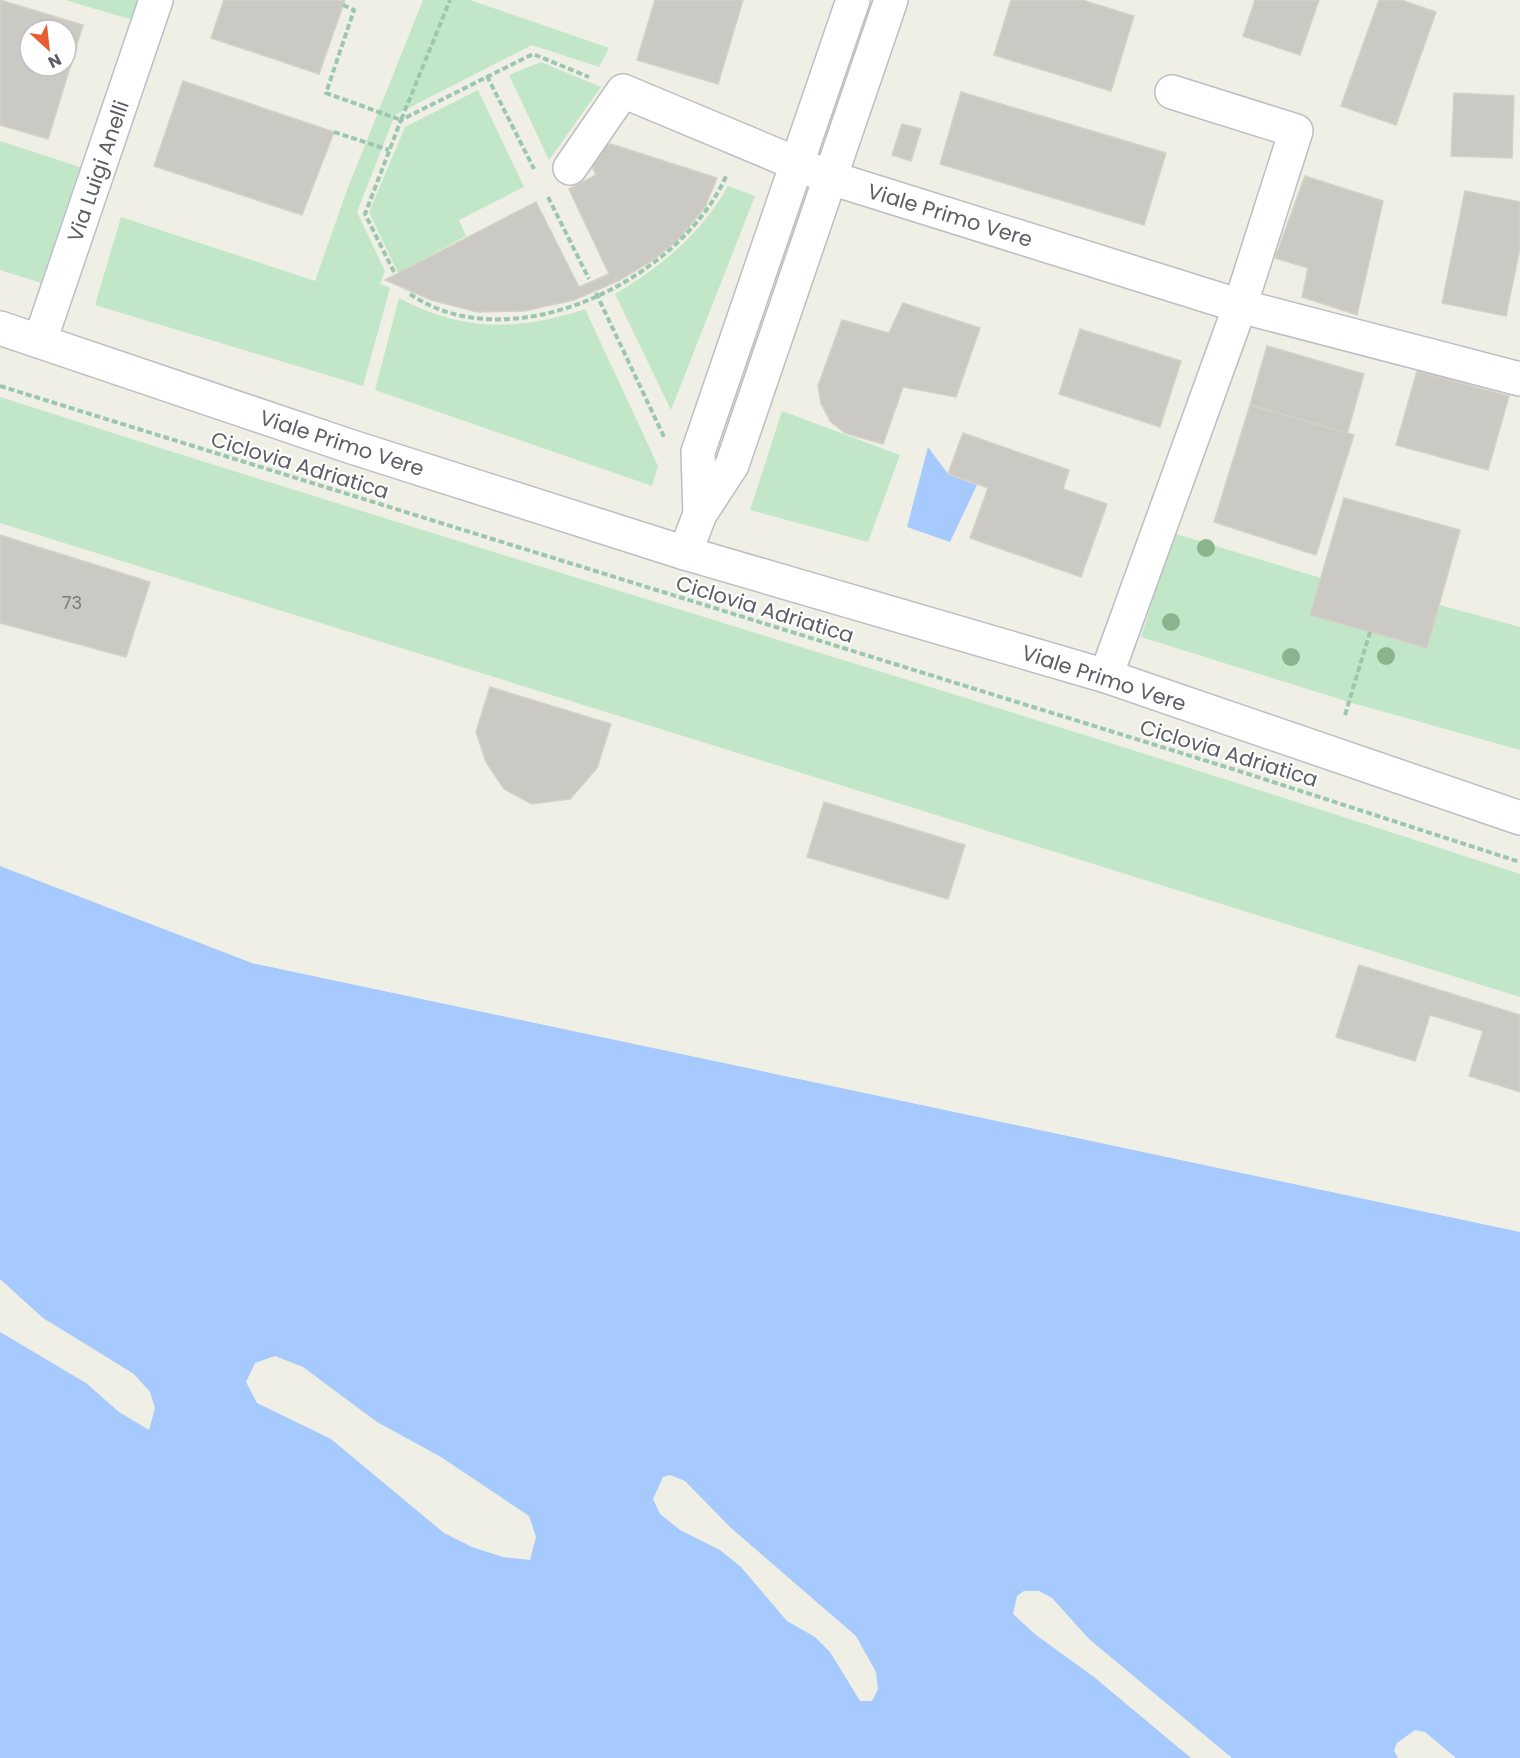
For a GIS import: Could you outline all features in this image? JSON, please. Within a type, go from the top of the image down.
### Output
[{"type":"street","name":"Via Luigi Anelli","points":[[40,341],[156,0]]},
{"type":"street","points":[[700,514],[698,452],[853,0]]},
{"type":"street","points":[[685,553],[700,514],[732,465],[891,0]]},
{"type":"street","name":"Viale Primo Vere","points":[[623,91],[831,178],[1240,306],[1520,379]]},
{"type":"street","points":[[570,168],[623,91]]},
{"type":"street","points":[[1106,676],[1240,306],[1296,131],[1172,92]]},
{"type":"street","name":"Viale Primo Vere","points":[[0,328],[352,447],[685,553],[1106,676],[1520,818]]},
{"type":"path","points":[[394,272],[365,214],[450,0]]},
{"type":"path","points":[[343,5],[354,10],[327,93],[401,120],[533,54],[623,91]]},
{"type":"path","points":[[334,132],[389,150]]},
{"type":"path","points":[[410,294],[428,306],[482,318],[548,313],[597,295],[658,260],[690,232],[717,194],[742,140]]},
{"type":"path","points":[[597,295],[668,447]]},
{"type":"path","name":"Ciclovia Adriatica","points":[[0,386],[1239,771],[1520,862]]},
{"type":"path","points":[[1345,715],[1370,632]]},
{"type":"green space","points":[[65,0],[143,0],[136,21]]},
{"type":"green space","points":[[423,0],[470,0],[609,48],[599,67],[532,45],[395,115],[357,212],[385,271],[380,284],[390,288],[363,386],[95,305],[121,217],[315,281],[347,190]]},
{"type":"green space","points":[[541,62],[601,87],[549,160],[509,75]]},
{"type":"green space","points":[[478,90],[524,187],[459,220],[466,236],[398,273],[369,212],[405,127]]},
{"type":"green space","points":[[0,141],[80,167],[41,283],[0,270]]},
{"type":"green space","points":[[728,186],[755,196],[671,410],[615,294],[649,272],[679,248],[706,219]]},
{"type":"green space","points":[[399,298],[445,317],[490,324],[537,321],[585,309],[658,466],[652,486],[375,390]]},
{"type":"green space","points":[[0,397],[1141,753],[1520,874],[1520,997],[0,523]]},
{"type":"green space","points":[[782,411],[900,455],[868,542],[750,510]]},
{"type":"green space","points":[[1173,533],[1321,578],[1311,615],[1426,648],[1440,605],[1520,627],[1520,750],[1349,702],[1141,637]]},
{"type":"water","points":[[928,447],[948,474],[977,485],[950,542],[907,527]]},
{"type":"water","points":[[0,866],[252,963],[1520,1232],[1520,1758],[0,1758]]},
{"type":"pier","points":[[0,1279],[43,1318],[134,1374],[150,1392],[155,1408],[149,1430],[119,1412],[86,1383],[0,1332]]},
{"type":"pier","points":[[275,1356],[303,1367],[377,1422],[441,1457],[529,1516],[536,1537],[530,1560],[503,1557],[472,1547],[444,1533],[331,1439],[257,1403],[246,1382],[255,1363]]},
{"type":"pier","points":[[670,1475],[685,1481],[731,1528],[856,1636],[876,1672],[878,1689],[872,1701],[860,1701],[830,1652],[815,1637],[787,1621],[741,1567],[720,1550],[680,1530],[660,1514],[653,1499],[663,1477]]},
{"type":"pier","points":[[1024,1591],[1039,1591],[1052,1598],[1089,1639],[1232,1758],[1191,1758],[1094,1677],[1036,1635],[1013,1614],[1017,1596]]},
{"type":"pier","points":[[1415,1730],[1425,1732],[1456,1758],[1398,1758],[1394,1751],[1397,1743]]},
{"type":"building","points":[[0,0],[60,18],[18,18],[18,78],[67,78],[48,139],[0,125]]},
{"type":"building","points":[[224,0],[345,0],[319,74],[211,38]]},
{"type":"building","points":[[655,0],[743,0],[718,84],[637,60]]},
{"type":"building","points":[[1011,0],[1082,0],[1134,16],[1111,91],[994,55]]},
{"type":"building","points":[[1255,0],[1319,0],[1300,55],[1243,36]]},
{"type":"building","points":[[1379,0],[1401,0],[1436,12],[1396,125],[1341,106]]},
{"type":"building","points":[[78,23],[83,25],[78,41]]},
{"type":"building","points":[[183,81],[334,132],[302,215],[154,166]]},
{"type":"building","points":[[961,92],[1166,153],[1144,225],[940,164]]},
{"type":"building","points":[[1454,93],[1514,96],[1512,158],[1451,156]]},
{"type":"building","points":[[902,124],[921,129],[911,161],[892,155]]},
{"type":"building","points":[[611,144],[717,178],[705,207],[679,239],[653,260],[620,280],[574,300],[525,311],[477,312],[431,300],[385,280],[536,202],[579,287],[609,274],[569,189],[596,175],[589,161],[595,148]]},
{"type":"building","points":[[1305,176],[1383,201],[1357,315],[1302,297],[1308,268],[1275,258]]},
{"type":"building","points":[[1465,191],[1520,202],[1520,248],[1506,316],[1442,303]]},
{"type":"building","points":[[903,303],[980,328],[956,397],[903,387],[883,444],[845,433],[830,421],[821,403],[818,386],[842,320],[889,333]]},
{"type":"building","points":[[1080,329],[1181,361],[1160,427],[1059,394]]},
{"type":"building","points":[[1267,346],[1364,374],[1347,434],[1250,405]]},
{"type":"building","points":[[1417,371],[1509,396],[1488,470],[1396,445]]},
{"type":"building","points":[[1250,405],[1354,435],[1316,555],[1214,522]]},
{"type":"building","points":[[963,433],[1069,470],[1063,489],[1107,504],[1081,577],[970,538],[988,488],[948,474]]},
{"type":"building","points":[[1344,498],[1460,530],[1427,648],[1310,615]]},
{"type":"building","points":[[0,535],[150,582],[126,657],[0,623]]},
{"type":"building","points":[[490,687],[611,724],[597,768],[570,799],[532,804],[504,789],[486,762],[476,732]]},
{"type":"building","points":[[824,802],[965,845],[948,899],[807,857]]},
{"type":"building","points":[[1359,965],[1520,1015],[1520,1092],[1469,1076],[1483,1031],[1430,1015],[1415,1061],[1336,1037]]}]
